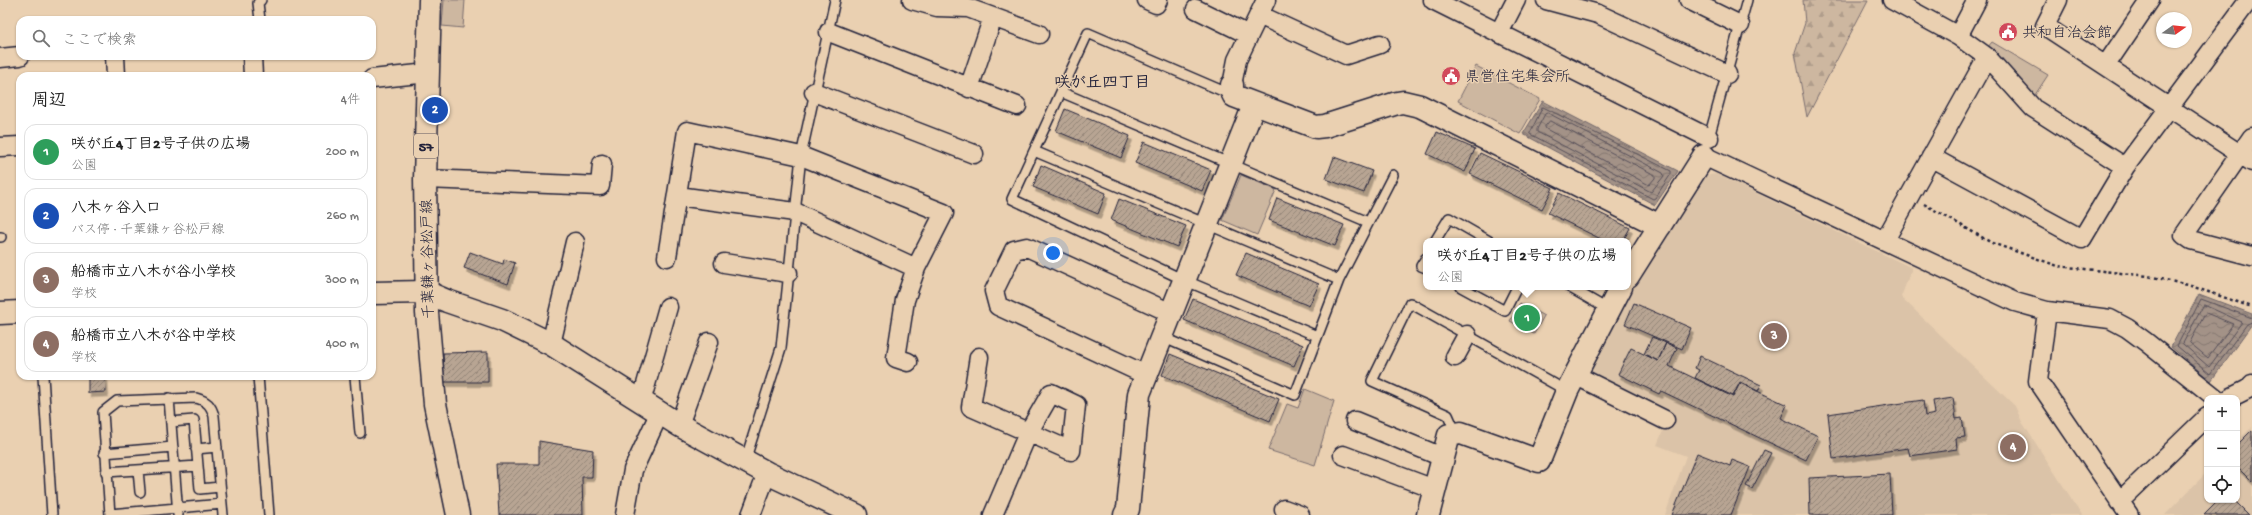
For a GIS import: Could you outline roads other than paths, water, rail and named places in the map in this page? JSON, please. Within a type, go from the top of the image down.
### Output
[{"type":"street","name":"千葉鎌ヶ谷松戸線","points":[[430,0],[425,179],[426,292],[435,404],[458,515]]},
{"type":"street","points":[[912,0],[937,7],[968,8],[1039,34]]},
{"type":"street","points":[[1147,0],[1156,4],[1158,0]]},
{"type":"street","points":[[1433,0],[1499,33],[1707,147],[1885,240],[2015,302],[2047,312],[2110,319],[2127,328],[2212,395]]},
{"type":"street","points":[[1499,33],[1516,0]]},
{"type":"street","points":[[1546,0],[1598,14],[1727,74]]},
{"type":"street","points":[[1690,0],[1740,25]]},
{"type":"street","points":[[1892,0],[1958,36],[1987,57],[2033,108],[2126,167]]},
{"type":"street","points":[[1958,36],[1977,0]]},
{"type":"street","points":[[2058,0],[2044,26],[2246,158]]},
{"type":"street","points":[[1931,157],[2082,239],[2126,167],[2249,0]]},
{"type":"street","points":[[2106,66],[2146,2]]},
{"type":"street","points":[[1125,515],[1128,509],[1139,394],[1231,163],[1240,95],[1237,60],[1262,7],[1346,55],[1380,44]]},
{"type":"street","points":[[1196,9],[1249,35]]},
{"type":"street","points":[[969,88],[993,17]]},
{"type":"street","points":[[829,32],[1017,106]]},
{"type":"street","points":[[0,58],[16,56]]},
{"type":"street","points":[[1885,240],[1987,57]]},
{"type":"street","points":[[115,60],[116,72]]},
{"type":"street","points":[[252,60],[253,72]]},
{"type":"street","points":[[376,79],[428,74]]},
{"type":"street","points":[[814,92],[974,154]]},
{"type":"street","points":[[1240,95],[1316,127],[1325,126],[1397,103],[1403,102],[1420,106],[1660,226]]},
{"type":"street","points":[[667,257],[678,196],[687,131],[801,156],[944,213],[916,268],[905,300],[896,358],[908,362]]},
{"type":"street","points":[[2252,137],[2246,158],[2184,235],[2191,240],[2252,256]]},
{"type":"street","points":[[0,147],[16,146]]},
{"type":"street","points":[[1631,271],[1707,147]]},
{"type":"street","points":[[425,179],[600,186],[602,164]]},
{"type":"street","points":[[678,196],[795,212],[916,268]]},
{"type":"street","points":[[551,344],[575,242]]},
{"type":"street","points":[[1146,375],[998,306],[994,291],[1014,250],[1027,247],[1171,313]]},
{"type":"street","points":[[724,263],[788,273]]},
{"type":"street","points":[[1428,515],[1446,439],[1449,434],[1461,433],[1539,461],[1571,383],[1619,290]]},
{"type":"street","points":[[376,293],[426,292],[502,320],[551,344],[659,414],[767,474],[856,515]]},
{"type":"street","points":[[641,402],[668,306]]},
{"type":"street","points":[[0,313],[16,312]]},
{"type":"street","points":[[2047,312],[2038,381],[2124,509],[2204,420]]},
{"type":"street","points":[[1455,357],[1467,335]]},
{"type":"street","points":[[679,425],[709,342]]},
{"type":"street","points":[[979,357],[971,407],[1028,433],[993,515]]},
{"type":"street","points":[[1571,383],[1665,420]]},
{"type":"street","points":[[2236,395],[2248,389],[2252,384]]},
{"type":"street","points":[[625,515],[633,470],[659,414]]},
{"type":"street","points":[[1355,421],[1442,457]]},
{"type":"street","points":[[1343,455],[1434,489]]},
{"type":"street","points":[[751,515],[767,474]]},
{"type":"lane","points":[[260,16],[258,3],[261,0]]},
{"type":"lane","points":[[745,461],[781,348],[801,156],[835,0]]},
{"type":"lane","points":[[1707,147],[1747,0]]},
{"type":"lane","points":[[1240,95],[1088,33],[1012,199],[1184,280],[1317,336]]},
{"type":"lane","points":[[1061,92],[1368,222]]},
{"type":"lane","points":[[1034,151],[1339,280]]},
{"type":"lane","points":[[1162,337],[1295,395],[1339,280],[1393,175]]},
{"type":"lane","points":[[1438,238],[1449,218],[1484,238]]},
{"type":"lane","points":[[1466,290],[1505,311],[1516,290]]},
{"type":"lane","points":[[1575,290],[1609,310]]},
{"type":"lane","points":[[1456,433],[1448,415],[1372,381],[1410,303],[1467,335],[1571,383]]},
{"type":"lane","points":[[43,380],[52,515]]},
{"type":"lane","points":[[258,380],[269,515]]},
{"type":"lane","points":[[355,380],[360,433]]},
{"type":"lane","points":[[169,398],[178,511]]},
{"type":"lane","points":[[222,504],[178,511],[110,514],[104,453],[102,412],[108,406],[117,401],[169,398],[196,398],[205,400],[210,405],[214,416],[220,487],[222,504],[223,515]]},
{"type":"lane","points":[[171,422],[194,420],[200,489],[220,487]]},
{"type":"lane","points":[[104,453],[173,447]]},
{"type":"lane","points":[[196,449],[217,447]]},
{"type":"lane","points":[[106,472],[198,466]]},
{"type":"lane","points":[[138,470],[140,492]]},
{"type":"water","points":[[1543,101],[1678,171],[1655,205],[1523,134]]},
{"type":"water","points":[[2199,294],[2252,314],[2252,324],[2211,381],[2171,347]]},
{"type":"place","name":"共和自治会館","points":[[2008,32]]},
{"type":"place","name":"県営住宅集会所","points":[[1451,76]]},
{"type":"place","name":"八木ヶ谷入口","points":[[435,110]]},
{"type":"place","name":"咲が丘4丁目2号子供の広場","points":[[1527,318]]},
{"type":"place","name":"船橋市立八木が谷小学校","points":[[1774,336]]},
{"type":"place","name":"船橋市立八木が谷中学校","points":[[2013,447]]},
{"type":"district","name":"咲が丘四丁目","points":[[1102,81]]}]
